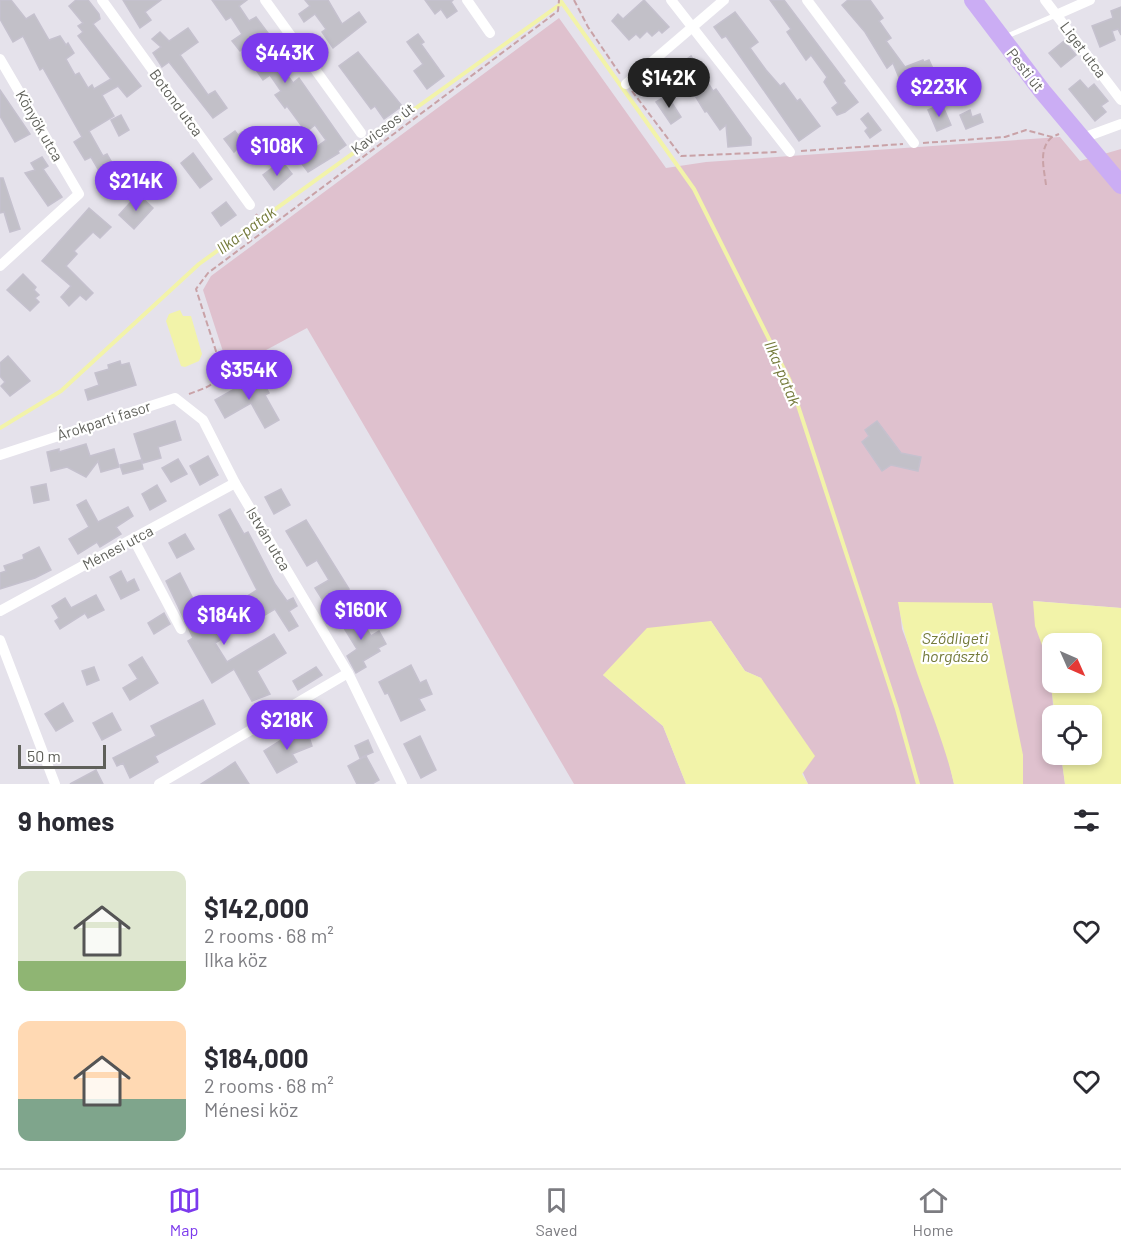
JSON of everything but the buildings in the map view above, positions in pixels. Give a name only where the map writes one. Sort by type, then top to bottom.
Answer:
[{"type":"main road","name":"Pesti út","points":[[973,0],[1076,134],[1121,185]]},
{"type":"street","name":"Botond utca","points":[[102,0],[253,210]]},
{"type":"street","points":[[265,0],[361,133]]},
{"type":"street","points":[[467,0],[490,33]]},
{"type":"street","points":[[671,0],[790,152]]},
{"type":"street","points":[[626,84],[724,0]]},
{"type":"street","points":[[807,0],[914,143]]},
{"type":"street","name":"Liget utca","points":[[1045,0],[1121,100]]},
{"type":"street","points":[[1056,15],[1090,0]]},
{"type":"street","name":"Könyök utca","points":[[0,59],[79,194],[0,266]]},
{"type":"street","points":[[1076,134],[1121,124]]},
{"type":"street","name":"István utca","points":[[175,399],[203,420],[235,483],[348,673],[402,784]]},
{"type":"street","name":"Árokparti fasor","points":[[0,455],[175,399]]},
{"type":"street","name":"Ménesi utca","points":[[0,611],[235,483]]},
{"type":"street","points":[[134,540],[181,629]]},
{"type":"street","points":[[0,640],[55,784]]},
{"type":"street","points":[[159,784],[348,673]]},
{"type":"lane","points":[[1001,39],[1056,15]]},
{"type":"path","name":"Kavicsos út","points":[[175,399],[208,387],[223,373],[196,289],[208,273],[558,10],[560,0]]},
{"type":"path","points":[[681,156],[790,152],[1005,137],[1026,130],[1052,137],[1076,134]]},
{"type":"path","points":[[1046,185],[1042,153],[1045,143],[1052,137]]},
{"type":"path","points":[[253,210],[266,228]]},
{"type":"shaded area","points":[[559,18],[666,168],[706,162],[1060,137],[1080,161],[1121,149],[1121,608],[1034,601],[1042,642],[1042,693],[1052,693],[1053,705],[1042,705],[1042,765],[1062,765],[1065,784],[1023,784],[1023,755],[899,602],[902,629],[945,744],[954,784],[808,784],[761,678],[745,671],[711,621],[603,675],[663,726],[686,784],[574,784],[307,328],[229,370],[203,290],[211,276]]},
{"type":"water","points":[[180,310],[183,316],[191,316],[202,354],[199,361],[185,367],[181,366],[166,321],[169,314]]},
{"type":"water","points":[[1033,601],[1121,608],[1121,784],[1065,784],[1062,765],[1102,765],[1102,705],[1054,705],[1052,693],[1102,693],[1102,633],[1042,633],[1042,645],[1035,626]]},
{"type":"water","name":"Sződligeti horgásztó","points":[[898,602],[992,603],[1023,755],[1023,784],[954,784],[941,738],[916,671]]},
{"type":"water","points":[[711,621],[745,671],[761,678],[815,756],[802,774],[808,784],[686,784],[663,726],[603,675],[647,628]]},
{"type":"waterway","name":"Ilka-patak","points":[[560,0],[694,189],[790,381],[897,709],[918,784]]},
{"type":"waterway","name":"Ilka-patak","points":[[0,428],[61,391],[199,264],[562,3]]}]
